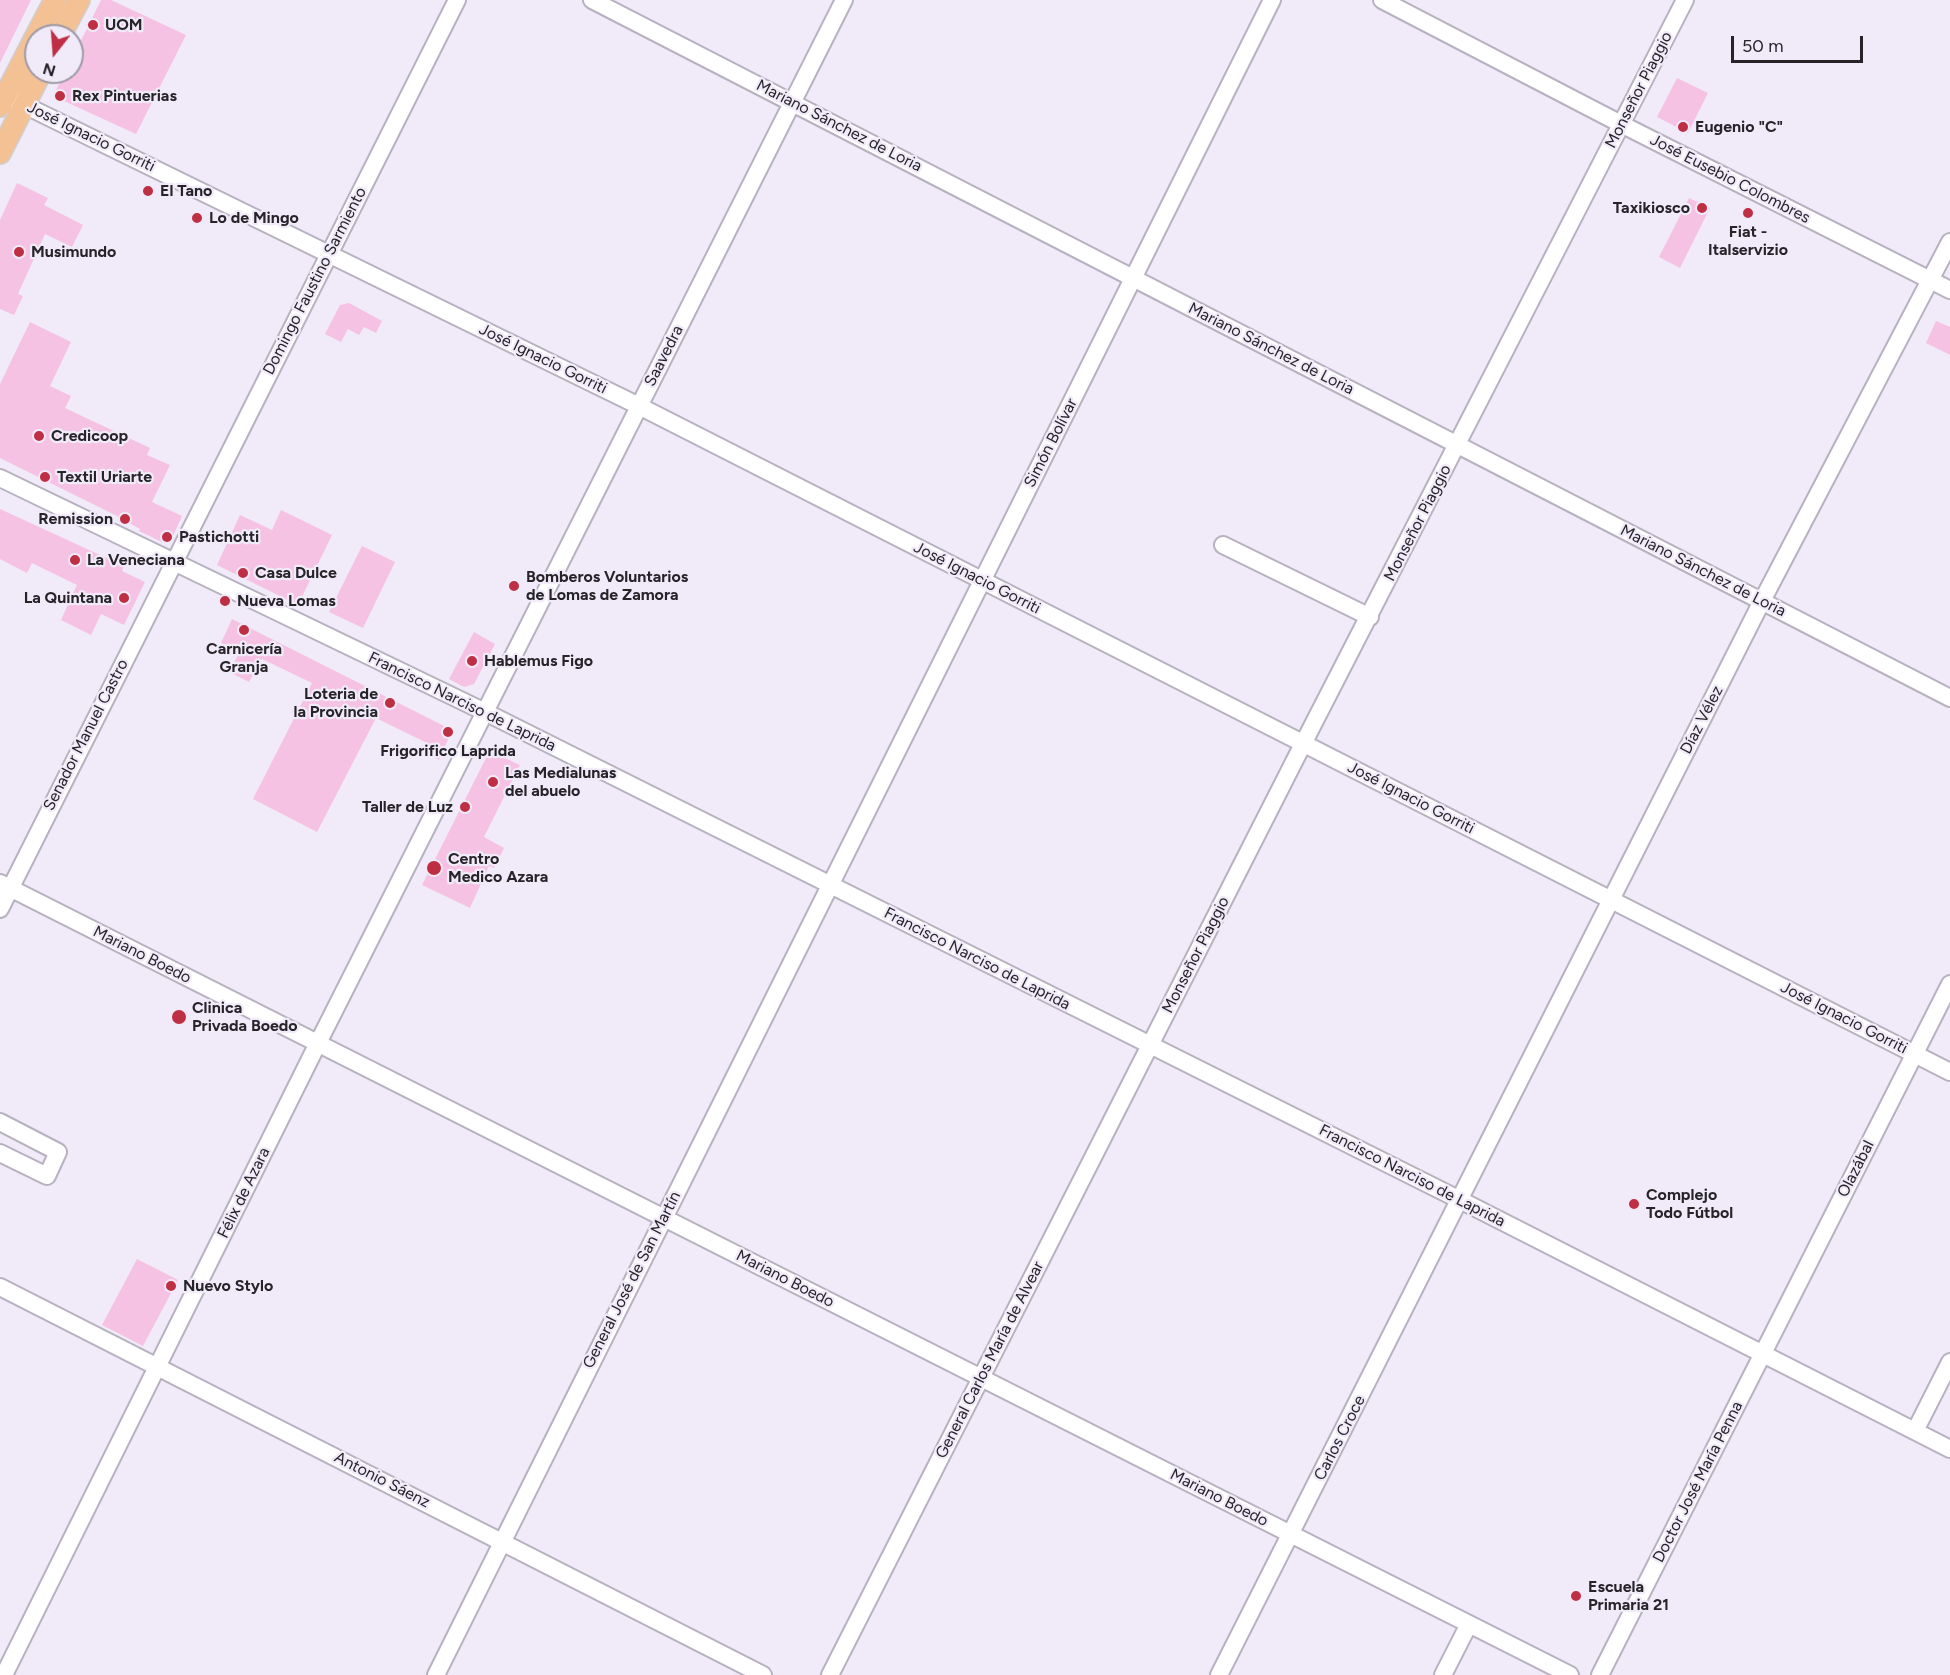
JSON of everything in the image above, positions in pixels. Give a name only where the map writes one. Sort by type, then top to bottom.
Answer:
[{"type":"main road","points":[[42,24],[55,0]]},
{"type":"main road","points":[[66,24],[79,0]]},
{"type":"main road","points":[[0,153],[7,100],[24,62]]},
{"type":"main road","points":[[7,100],[26,84]]},
{"type":"street","name":"Domingo Faustino Sarmiento","points":[[173,561],[457,0]]},
{"type":"street","name":"Mariano Sánchez de Loria","points":[[592,0],[1950,698]]},
{"type":"street","name":"Saavedra","points":[[484,712],[844,0]]},
{"type":"street","name":"Simón Bolívar","points":[[829,885],[1272,0]]},
{"type":"street","name":"José Eusebio Colombres","points":[[1382,0],[1950,290]]},
{"type":"street","name":"Monseñor Piaggio","points":[[1150,1046],[1685,0]]},
{"type":"street","name":"José Ignacio Gorriti","points":[[7,100],[639,406],[1950,1072]]},
{"type":"street","name":"Díaz Vélez","points":[[1460,1200],[1762,601],[1950,242]]},
{"type":"street","name":"Francisco Narciso de Laprida","points":[[0,478],[484,712],[1460,1200],[1950,1449]]},
{"type":"street","points":[[1222,545],[1370,617]]},
{"type":"street","name":"Senador Manuel Castro","points":[[0,909],[5,885],[173,561]]},
{"type":"street","name":"Félix de Azara","points":[[4,1674],[484,712]]},
{"type":"street","name":"Mariano Boedo","points":[[5,885],[1570,1675]]},
{"type":"street","name":"General José de San Martín","points":[[436,1675],[829,885]]},
{"type":"street","name":"Olazábal","points":[[1763,1353],[1950,984]]},
{"type":"street","name":"General Carlos María de Alvear","points":[[830,1675],[1150,1046]]},
{"type":"street","points":[[0,1122],[58,1152],[47,1176],[0,1153]]},
{"type":"street","name":"Carlos Croce","points":[[1219,1675],[1460,1200]]},
{"type":"street","name":"Antonio Sáenz","points":[[0,1287],[763,1675]]},
{"type":"street","name":"Doctor José María Penna","points":[[1600,1675],[1763,1353]]},
{"type":"street","points":[[1915,1431],[1950,1362]]},
{"type":"street","points":[[1443,1675],[1469,1624]]},
{"type":"building","points":[[0,0],[31,0],[0,63]]},
{"type":"building","points":[[101,0],[111,0],[186,35],[136,134],[53,96],[59,84],[84,84],[84,35]]},
{"type":"building","points":[[1677,78],[1708,93],[1688,133],[1657,117]]},
{"type":"building","points":[[17,183],[48,198],[44,205],[83,225],[72,247],[45,234],[18,294],[23,296],[14,315],[0,309],[0,220]]},
{"type":"building","points":[[1689,198],[1710,208],[1680,268],[1659,257]]},
{"type":"building","points":[[349,303],[382,321],[376,333],[364,327],[359,335],[348,329],[341,342],[325,334],[340,305]]},
{"type":"building","points":[[1936,321],[1950,327],[1950,355],[1926,343]]},
{"type":"building","points":[[30,322],[71,342],[50,386],[71,396],[65,408],[150,448],[147,455],[170,465],[152,502],[182,516],[173,536],[162,542],[139,531],[140,529],[117,516],[0,458],[0,384]]},
{"type":"building","points":[[0,509],[124,566],[122,571],[145,582],[124,625],[101,614],[91,635],[61,620],[77,585],[32,563],[27,573],[0,559]]},
{"type":"building","points":[[281,510],[332,535],[298,605],[217,565],[240,515],[272,530]]},
{"type":"building","points":[[362,546],[395,562],[363,628],[329,612]]},
{"type":"building","points":[[232,619],[450,729],[450,735],[439,760],[422,752],[427,743],[376,718],[317,832],[253,799],[312,683],[262,659],[249,682],[229,672],[240,651],[221,643]]},
{"type":"building","name":"Hablemus Figo","points":[[474,632],[495,644],[474,684],[464,687],[449,679]]},
{"type":"building","points":[[496,754],[520,765],[484,837],[504,848],[494,868],[489,866],[470,908],[422,885],[487,756]]},
{"type":"building","points":[[137,1259],[178,1280],[143,1346],[102,1325]]},
{"type":"place","name":"UOM","points":[[93,25]]},
{"type":"place","name":"Rex Pintuerias","points":[[60,96]]},
{"type":"place","name":"Eugenio \"C\"","points":[[1683,127]]},
{"type":"place","name":"El Tano","points":[[148,191]]},
{"type":"place","name":"Taxikiosco","points":[[1702,208]]},
{"type":"place","name":"Fiat - Italservizio","points":[[1748,213]]},
{"type":"place","name":"Lo de Mingo","points":[[197,218]]},
{"type":"place","name":"Musimundo","points":[[19,252]]},
{"type":"place","name":"Credicoop","points":[[39,436]]},
{"type":"place","name":"Textil Uriarte","points":[[45,477]]},
{"type":"place","name":"Remission","points":[[125,519]]},
{"type":"place","name":"Pastichotti","points":[[167,537]]},
{"type":"place","name":"La Veneciana","points":[[75,560]]},
{"type":"place","name":"Casa Dulce","points":[[243,573]]},
{"type":"place","name":"Bomberos Voluntarios de Lomas de Zamora","points":[[514,586]]},
{"type":"place","name":"La Quintana","points":[[124,598]]},
{"type":"place","name":"Nueva Lomas","points":[[225,601]]},
{"type":"place","name":"Carnicería Granja","points":[[244,630]]},
{"type":"place","name":"Hablemus Figo","points":[[472,661]]},
{"type":"place","name":"Loteria de la Provincia","points":[[390,703]]},
{"type":"place","name":"Frigorifico Laprida","points":[[448,732]]},
{"type":"place","name":"Las Medialunas del abuelo","points":[[493,782]]},
{"type":"place","name":"Taller de Luz","points":[[465,807]]},
{"type":"place","name":"Centro Medico Azara","points":[[434,868]]},
{"type":"place","name":"Clinica Privada Boedo","points":[[179,1017]]},
{"type":"place","name":"Complejo Todo Fútbol","points":[[1634,1204]]},
{"type":"place","name":"Nuevo Stylo","points":[[171,1286]]},
{"type":"place","name":"Escuela Primaria 21","points":[[1576,1596]]}]
